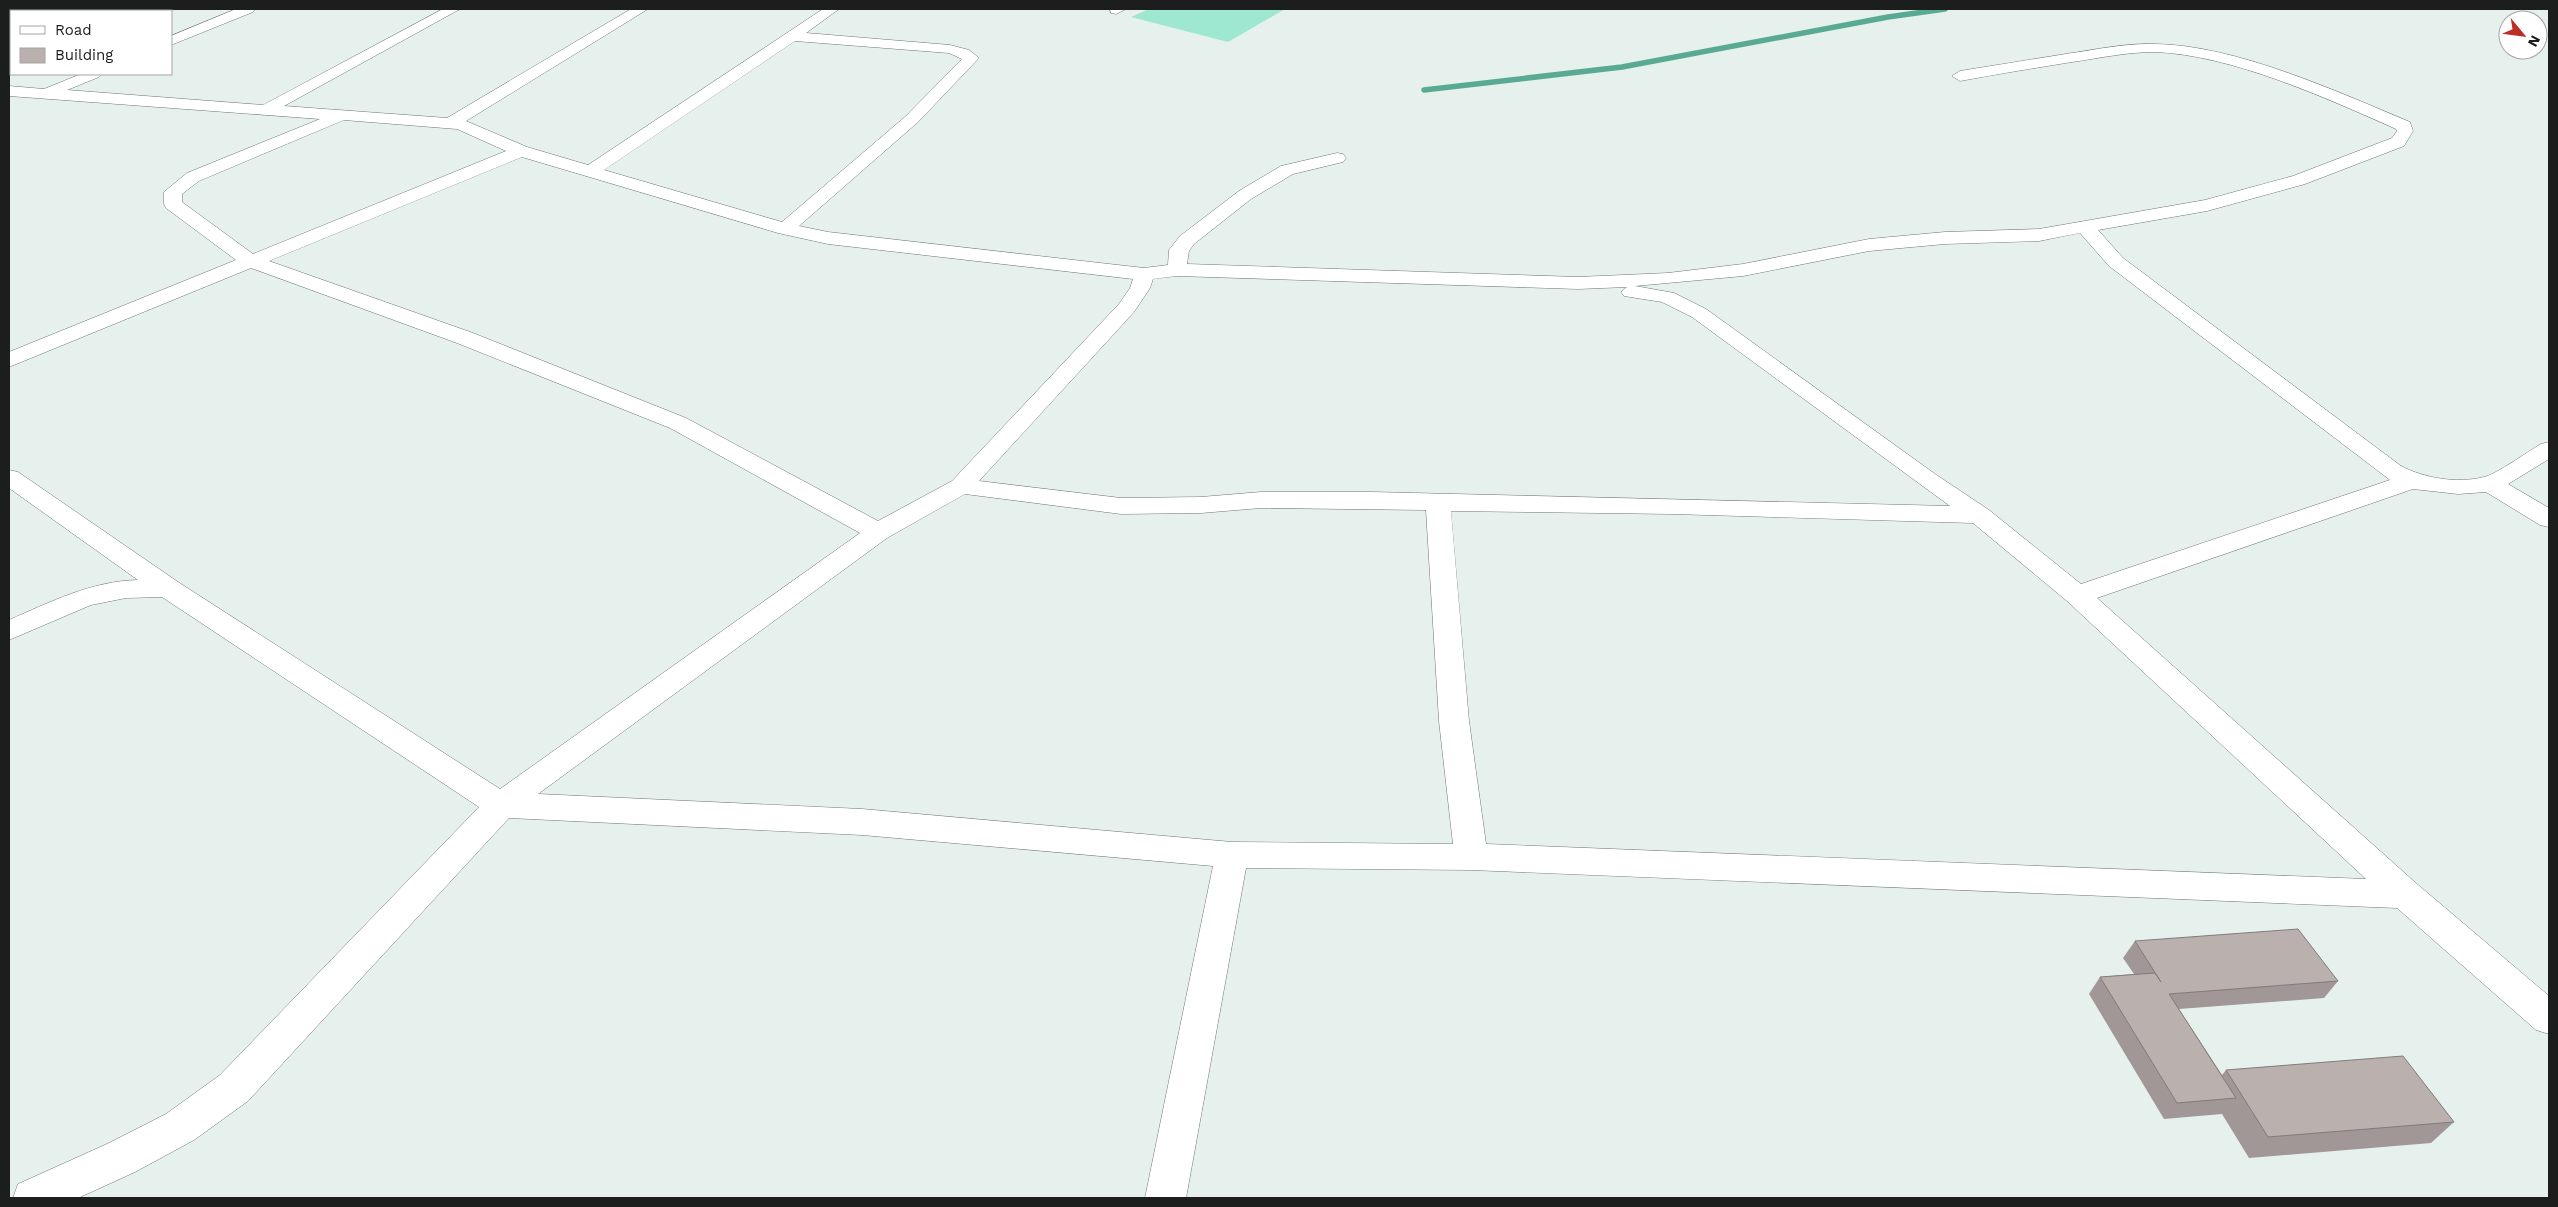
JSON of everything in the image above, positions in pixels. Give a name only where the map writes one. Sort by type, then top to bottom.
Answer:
[{"type":"street","points":[[172,41],[248,9]]},
{"type":"street","points":[[265,110],[453,9]]},
{"type":"street","points":[[450,123],[641,9]]},
{"type":"street","points":[[591,171],[832,9]]},
{"type":"street","points":[[786,229],[912,119],[971,58],[964,53],[950,50],[791,36]]},
{"type":"street","points":[[9,91],[460,124],[521,151],[786,229],[828,238],[1144,274],[1177,270],[1578,284],[1668,279],[1743,270],[1869,245],[1945,238],[2039,235],[2207,205],[2300,180],[2398,142],[2405,132],[2404,126],[2330,94],[2239,63],[2190,51],[2155,48],[2125,49],[1960,76]]},
{"type":"street","points":[[46,94],[92,75]]},
{"type":"street","points":[[342,116],[192,177],[173,192],[173,204],[250,262],[465,338],[678,422],[878,532]]},
{"type":"street","points":[[9,360],[521,151]]},
{"type":"street","points":[[1177,270],[1179,250],[1187,240],[1245,195],[1287,170],[1337,158]]},
{"type":"street","points":[[2085,227],[2116,262],[2272,378],[2392,471],[2411,481],[2458,486],[2491,484],[2549,449]]},
{"type":"street","points":[[2039,235],[2116,262]]},
{"type":"street","points":[[34,1198],[121,1158],[180,1127],[234,1088],[501,805],[878,532],[961,486],[1127,308],[1140,288],[1144,274]]},
{"type":"street","points":[[1578,284],[1667,298],[1699,313],[1926,478],[1980,514],[2077,594],[2405,894],[2549,1018]]},
{"type":"street","points":[[9,477],[168,588],[501,805],[862,822],[1232,855],[1471,857],[2405,894]]},
{"type":"street","points":[[1887,512],[1926,478]]},
{"type":"street","points":[[2077,594],[2411,481]]},
{"type":"street","points":[[2491,484],[2549,519]]},
{"type":"street","points":[[961,486],[1121,506],[1201,505],[1261,500],[1372,500],[1980,514]]},
{"type":"street","points":[[1438,503],[1454,721],[1471,857]]},
{"type":"street","points":[[9,631],[84,598],[126,589],[168,588]]},
{"type":"street","points":[[1165,1198],[1232,855]]},
{"type":"green space","points":[[1149,9],[1285,9],[1228,42],[1131,17]]},
{"type":"building","points":[[2298,929],[2338,981],[2169,994],[2236,1098],[2177,1103],[2100,977],[2155,973],[2161,982],[2135,941]]},
{"type":"building","points":[[2403,1056],[2454,1122],[2268,1137],[2226,1070]]},
{"type":"waterway","points":[[1424,90],[1622,67],[1888,17],[1945,9]]}]
